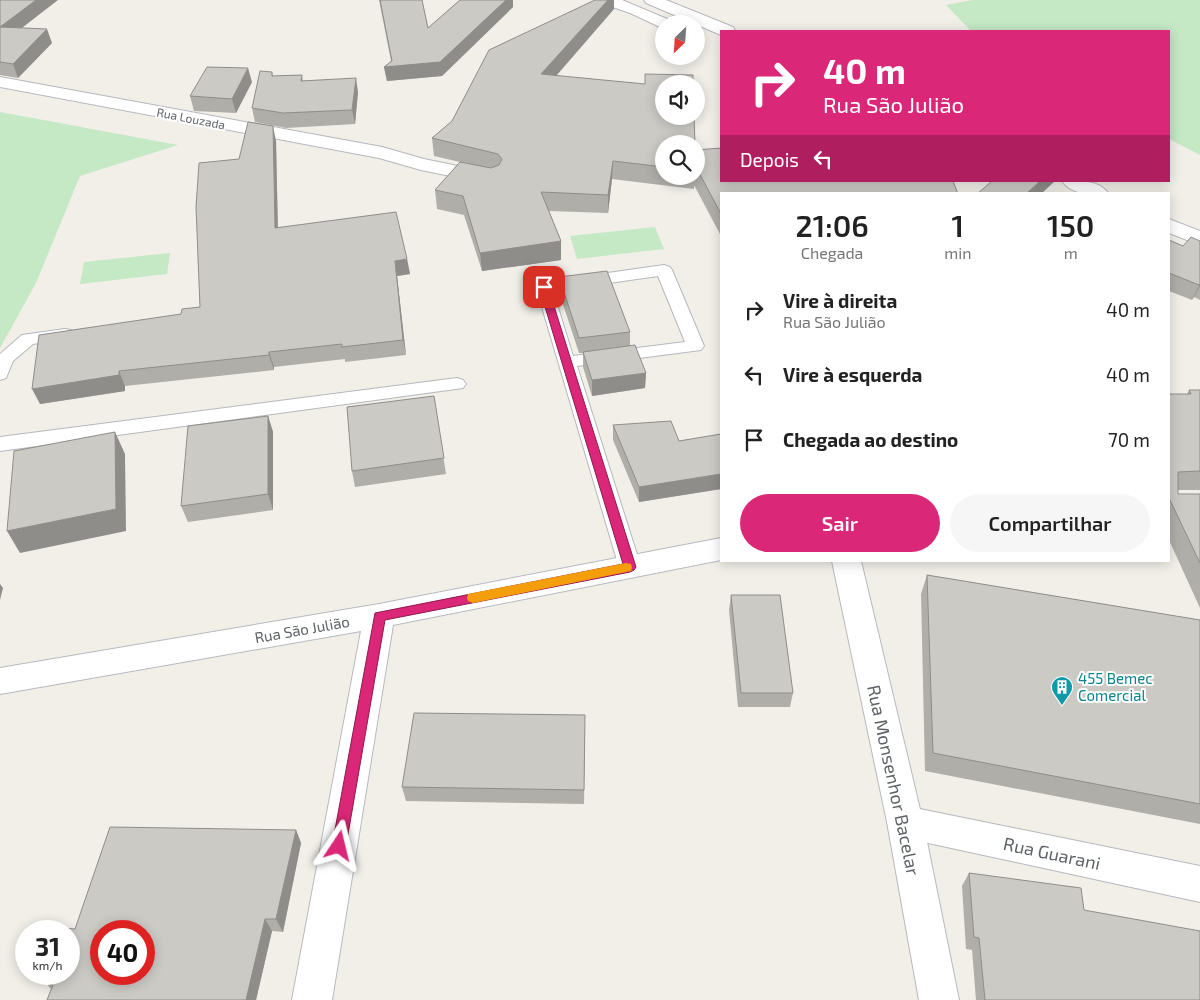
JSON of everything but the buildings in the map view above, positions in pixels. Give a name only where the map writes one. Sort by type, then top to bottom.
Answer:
[{"type":"street","points":[[607,0],[655,19]]},
{"type":"street","points":[[652,0],[726,30]]},
{"type":"street","name":"Rua Louzada","points":[[0,82],[382,153],[421,164],[492,178]]},
{"type":"street","points":[[1074,182],[1095,192]]},
{"type":"street","points":[[1170,225],[1200,239]]},
{"type":"street","name":"Rua São Julião","points":[[0,681],[379,616],[720,549]]},
{"type":"street","name":"Rua Monsenhor Bacelar","points":[[846,562],[905,822],[939,1000]]},
{"type":"street","points":[[312,1000],[379,616]]},
{"type":"street","name":"Rua Guarani","points":[[905,822],[1200,884]]},
{"type":"lane","points":[[567,362],[695,346],[664,270],[544,287],[567,362],[630,567]]},
{"type":"lane","points":[[0,374],[5,359],[28,339],[78,332]]},
{"type":"lane","points":[[0,444],[456,384]]},
{"type":"green space","points":[[973,0],[1200,0],[1200,155],[1170,140],[1170,30],[970,30],[946,5]]},
{"type":"green space","points":[[0,112],[178,145],[80,176],[36,283],[0,348]]},
{"type":"green space","points":[[655,227],[664,249],[577,259],[570,236]]},
{"type":"green space","points":[[170,253],[167,274],[80,284],[84,262]]},
{"type":"slow traffic","points":[[473,598],[626,568]]},
{"type":"place","name":"455 Bemec Comercial","points":[[1062,706]]},
{"type":"route","points":[[339,846],[379,616],[630,567],[544,287]]}]
